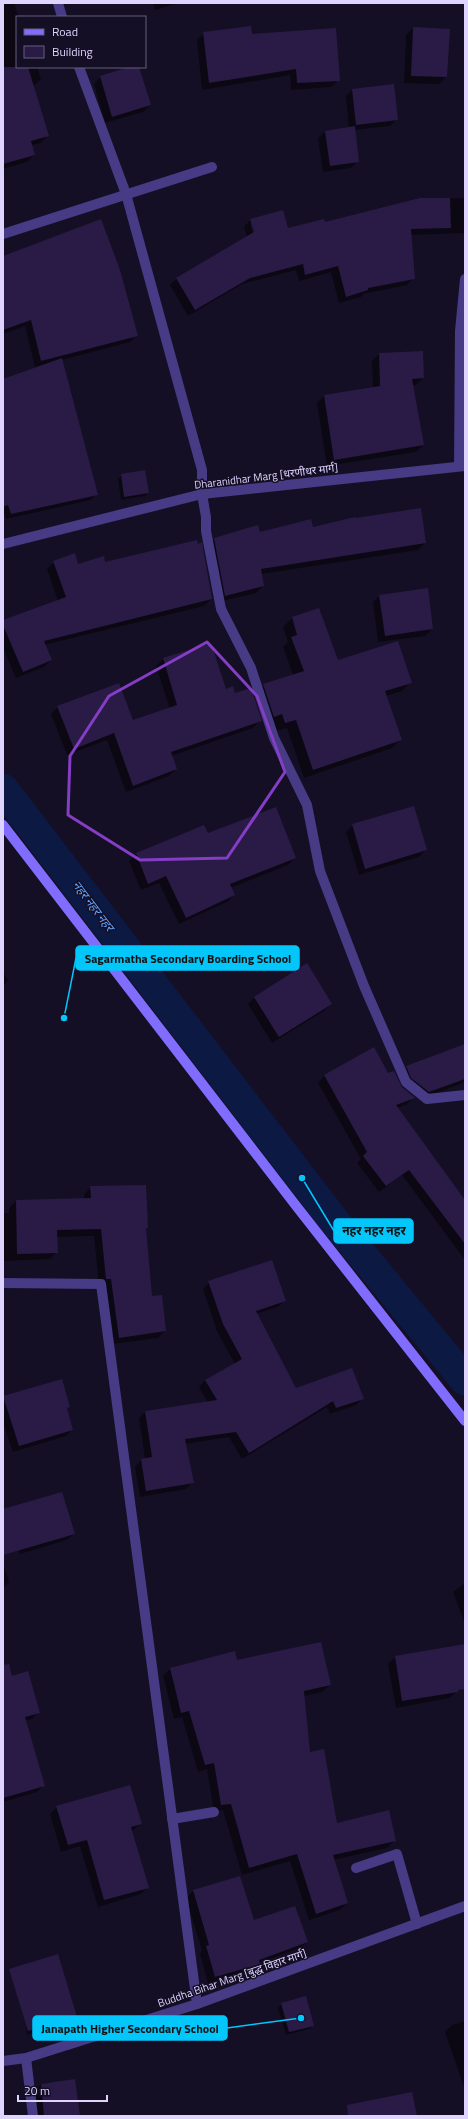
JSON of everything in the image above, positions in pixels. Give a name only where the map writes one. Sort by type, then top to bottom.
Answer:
[{"type":"street","points":[[58,3],[62,16]]},
{"type":"street","points":[[79,68],[126,194],[202,470],[202,494],[206,517],[206,531],[221,610],[251,668],[274,738],[308,805],[320,871],[367,993],[406,1082],[427,1098],[465,1094]]},
{"type":"street","points":[[3,234],[212,167]]},
{"type":"street","points":[[462,466],[460,331],[465,279]]},
{"type":"street","name":"Dharanidhar Marg [धरणीधर मार्ग]","points":[[3,544],[202,494],[462,466]]},
{"type":"street","points":[[3,825],[292,1201],[465,1421]]},
{"type":"street","points":[[3,1284],[101,1284],[196,2004]]},
{"type":"street","points":[[172,1819],[214,1812]]},
{"type":"street","points":[[356,1868],[397,1854],[417,1924]]},
{"type":"street","name":"Buddha Bihar Marg [बुद्ध विहार मार्ग]","points":[[3,2061],[26,2058],[196,2004],[465,1906]]},
{"type":"street","points":[[26,2058],[33,2116]]},
{"type":"highlighted area","points":[[207,642],[257,696],[285,772],[227,858],[140,860],[68,815],[70,756],[109,696]]},
{"type":"building","points":[[251,26],[252,34],[336,28],[340,81],[297,83],[296,69],[209,83],[203,32]]},
{"type":"building","points":[[413,27],[450,29],[447,77],[411,76]]},
{"type":"building","points":[[3,67],[28,68],[49,136],[31,141],[35,155],[3,164]]},
{"type":"building","points":[[126,68],[139,68],[151,105],[112,117],[100,76]]},
{"type":"building","points":[[394,84],[398,120],[356,125],[352,89]]},
{"type":"building","points":[[355,126],[359,162],[330,166],[325,131]]},
{"type":"building","points":[[420,198],[450,198],[451,228],[411,229],[415,279],[368,288],[368,290],[346,297],[338,266],[305,275],[303,264],[250,278],[195,310],[176,278],[254,232],[250,219],[283,210],[288,228],[324,219],[325,222]]},
{"type":"building","points":[[101,219],[120,270],[138,336],[41,361],[31,320],[3,330],[3,256]]},
{"type":"building","points":[[423,351],[424,378],[412,379],[424,445],[334,460],[324,395],[380,386],[379,353]]},
{"type":"building","points":[[62,358],[98,495],[11,514],[8,505],[3,507],[3,379]]},
{"type":"building","points":[[145,470],[149,493],[124,497],[121,474]]},
{"type":"building","points":[[421,508],[426,543],[261,569],[264,586],[225,596],[214,538],[258,525],[260,532],[311,519],[313,527],[355,517]]},
{"type":"building","points":[[197,540],[198,544],[202,542],[212,599],[44,641],[52,660],[23,672],[3,625],[3,620],[66,597],[53,561],[75,553],[78,564],[104,556],[105,562]]},
{"type":"building","points":[[428,588],[433,629],[385,636],[379,595]]},
{"type":"building","points":[[319,608],[338,660],[398,641],[412,683],[385,691],[402,740],[313,770],[296,720],[285,723],[282,714],[274,717],[263,684],[304,671],[291,637],[297,635],[292,617]]},
{"type":"building","points":[[211,643],[226,689],[233,686],[235,693],[251,688],[262,721],[171,752],[177,769],[133,786],[114,733],[74,749],[57,706],[119,683],[133,720],[177,705],[163,658]]},
{"type":"building","points":[[414,806],[427,850],[365,869],[352,824]]},
{"type":"building","points":[[276,807],[296,858],[230,884],[235,895],[186,918],[166,876],[148,884],[136,853],[204,825],[208,833]]},
{"type":"building","points":[[307,963],[332,1004],[279,1037],[254,997]]},
{"type":"building","points":[[465,1044],[465,1079],[429,1092],[411,1078],[406,1066]]},
{"type":"building","points":[[374,1047],[388,1073],[394,1071],[402,1087],[415,1098],[396,1105],[465,1200],[465,1244],[409,1170],[386,1186],[363,1156],[367,1152],[324,1075]]},
{"type":"building","points":[[146,1185],[148,1228],[146,1228],[152,1296],[162,1295],[166,1331],[119,1338],[111,1279],[106,1279],[101,1229],[57,1230],[58,1253],[17,1254],[16,1200],[91,1198],[90,1186]]},
{"type":"building","points":[[272,1260],[286,1301],[256,1311],[296,1388],[352,1368],[364,1399],[336,1408],[333,1401],[249,1453],[236,1432],[185,1439],[194,1483],[146,1491],[141,1459],[152,1457],[145,1411],[217,1400],[205,1380],[242,1359],[223,1324],[208,1281]]},
{"type":"building","points":[[62,1379],[70,1407],[67,1408],[73,1430],[19,1446],[3,1396]]},
{"type":"building","points":[[62,1492],[75,1534],[3,1555],[3,1509]]},
{"type":"building","points":[[321,1642],[331,1685],[304,1691],[310,1752],[324,1749],[337,1823],[389,1810],[396,1841],[333,1855],[348,1903],[316,1914],[297,1854],[249,1868],[231,1804],[221,1805],[214,1763],[205,1765],[189,1711],[181,1713],[170,1668],[235,1651],[237,1660]]},
{"type":"building","points":[[465,1644],[465,1689],[458,1690],[458,1692],[402,1701],[395,1656]]},
{"type":"building","points":[[9,1664],[12,1676],[28,1671],[40,1713],[25,1717],[45,1786],[3,1798],[3,1665]]},
{"type":"building","points":[[130,1785],[142,1824],[131,1827],[149,1888],[104,1900],[87,1840],[68,1845],[56,1806]]},
{"type":"building","points":[[240,1876],[254,1920],[295,1906],[308,1942],[259,1960],[260,1964],[215,1977],[206,1946],[209,1945],[193,1890]]},
{"type":"building","points":[[58,1954],[77,2017],[28,2031],[9,1969]]},
{"type":"building","points":[[306,1996],[314,2026],[289,2032],[281,2003]]},
{"type":"building","points":[[75,2079],[80,2116],[44,2116],[41,2084]]},
{"type":"building","points":[[412,2092],[417,2116],[348,2116],[347,2105]]},
{"type":"waterway","name":"नहर नहर नहर","points":[[3,789],[335,1222],[465,1380]]},
{"type":"place","name":"Sagarmatha Secondary Boarding School","points":[[64,1018]]},
{"type":"place","name":"नहर नहर नहर","points":[[302,1178]]},
{"type":"place","name":"Janapath Higher Secondary School","points":[[301,2018]]}]
